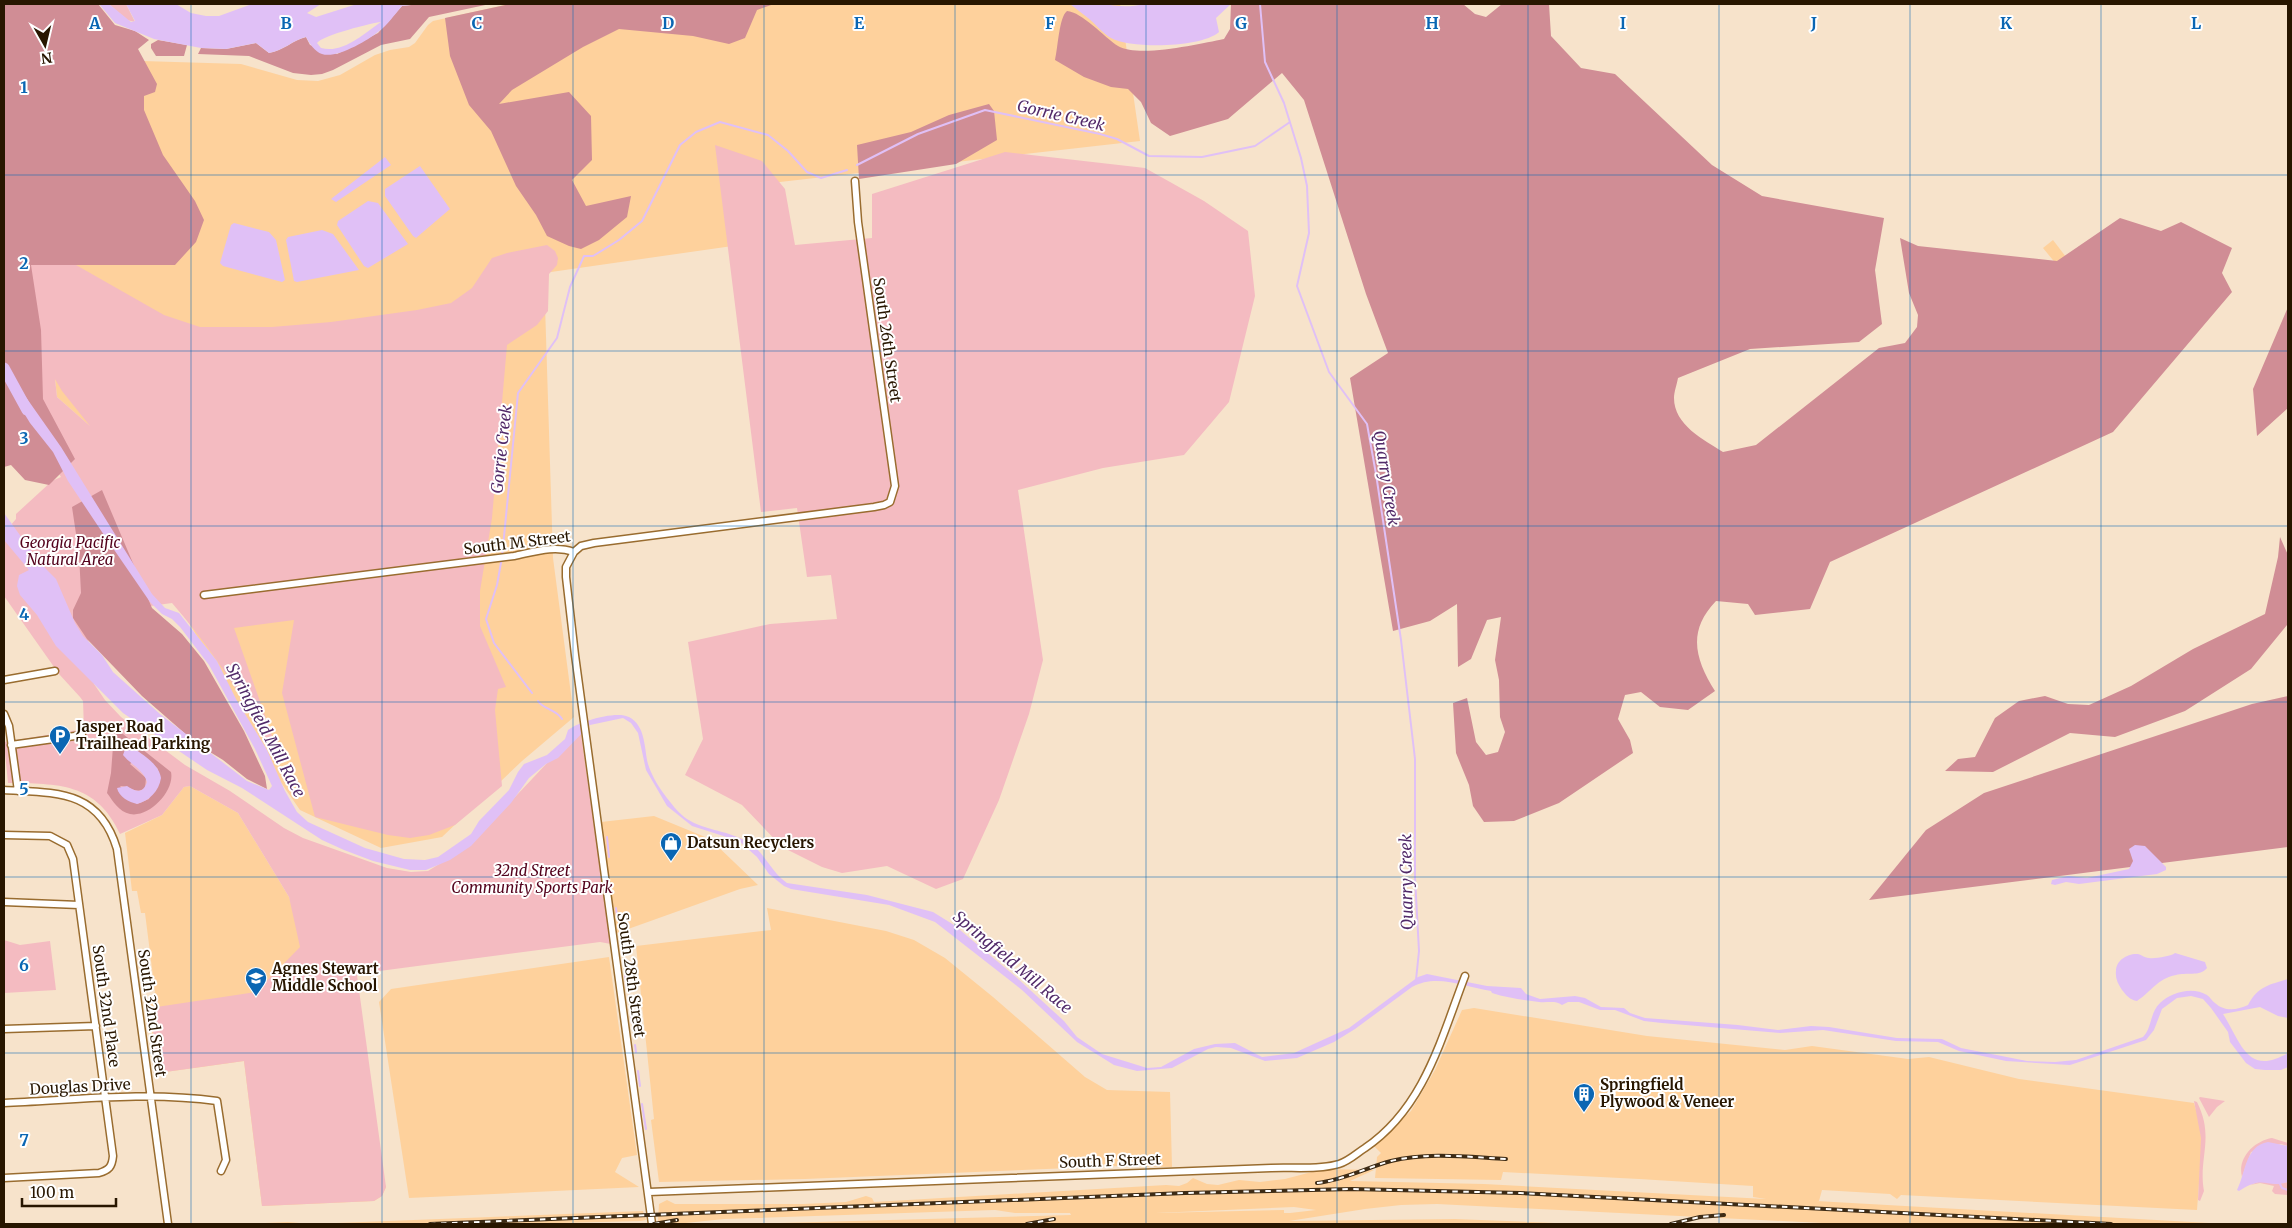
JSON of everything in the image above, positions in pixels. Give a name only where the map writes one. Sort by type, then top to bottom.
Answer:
[{"type":"street","name":"South 26th Street","points":[[855,181],[858,222],[895,486],[890,502]]},
{"type":"street","name":"South M Street","points":[[204,596],[508,557],[551,548],[564,548],[574,552],[581,546],[594,542],[874,507],[890,502]]},
{"type":"street","name":"South 28th Street","points":[[574,552],[566,567],[566,577],[586,739],[652,1224]]},
{"type":"street","points":[[4,680],[55,672]]},
{"type":"street","points":[[4,714],[8,726],[18,791],[4,790]]},
{"type":"street","points":[[11,745],[82,735]]},
{"type":"street","name":"South 32nd Street","points":[[18,791],[65,794],[84,802],[96,811],[114,836],[168,1224]]},
{"type":"street","name":"South 32nd Place","points":[[4,836],[50,836],[67,846],[73,859],[113,1156],[113,1164],[109,1170],[99,1173],[4,1178]]},
{"type":"street","points":[[4,902],[79,905]]},
{"type":"street","name":"South F Street","points":[[649,1192],[1340,1164],[1373,1143],[1390,1127],[1418,1091],[1430,1072],[1465,976]]},
{"type":"street","points":[[4,1029],[96,1026]]},
{"type":"street","name":"Douglas Drive","points":[[4,1103],[151,1096],[192,1097],[217,1101],[226,1160],[221,1171]]},
{"type":"shaded area","points":[[1094,3],[1128,6],[1144,4],[1231,4],[1216,18],[1219,32],[1210,37],[1182,44],[1149,45],[1121,42],[1111,38],[1070,4]]},
{"type":"shaded area","points":[[4,4],[98,4],[115,25],[135,31],[149,40],[138,49],[157,84],[155,92],[144,96],[144,110],[163,155],[195,201],[204,220],[196,242],[175,265],[31,265],[41,330],[43,399],[75,459],[49,485],[25,480],[11,465],[4,467]]},
{"type":"shaded area","points":[[99,4],[109,4],[131,22],[135,21],[126,4],[176,4],[191,13],[219,16],[252,4],[321,4],[307,13],[316,17],[357,4],[420,4],[402,6],[385,26],[373,36],[343,52],[328,55],[317,51],[306,37],[269,53],[256,43],[226,49],[201,48],[154,39],[115,23]],"holes":[[[381,22],[345,46],[329,49],[321,48],[317,43],[328,36]]]},
{"type":"shaded area","points":[[420,4],[490,4],[429,17],[410,39],[381,45],[322,74],[293,73],[249,56],[198,54],[201,48],[226,49],[256,43],[269,53],[306,37],[310,45],[337,54],[378,33],[402,6]]},
{"type":"shaded area","points":[[509,4],[1120,4],[1140,141],[771,183],[781,239],[544,273],[553,558],[574,717],[522,761],[442,837],[381,848],[300,810],[282,784],[177,602],[104,488],[86,470],[93,462],[91,427],[57,397],[49,324],[142,61],[241,64],[297,80],[318,81],[340,75],[375,55],[409,47],[415,43],[433,21]]},
{"type":"shaded area","points":[[510,4],[774,4],[757,10],[745,38],[729,44],[693,36],[619,29],[583,47],[512,90],[499,104],[569,92],[591,116],[592,160],[572,180],[586,206],[631,196],[627,217],[599,240],[581,249],[547,236],[536,215],[516,186],[491,131],[469,105],[450,56],[445,18]]},
{"type":"shaded area","points":[[1231,4],[1463,4],[1475,14],[1486,17],[1502,4],[1549,4],[1551,36],[1581,68],[1615,74],[1712,165],[1762,196],[1884,218],[1875,270],[1882,324],[1859,342],[1750,349],[1678,378],[1674,398],[1675,408],[1679,416],[1691,431],[1723,452],[1756,445],[1879,348],[1905,343],[1917,327],[1918,315],[1909,293],[1900,238],[1918,246],[2057,261],[2120,218],[2161,231],[2181,222],[2232,248],[2222,273],[2232,292],[2113,432],[1830,562],[1810,609],[1755,615],[1748,604],[1716,601],[1701,623],[1697,645],[1703,668],[1715,691],[1688,710],[1660,707],[1641,692],[1625,695],[1618,719],[1630,740],[1633,753],[1559,803],[1514,821],[1484,822],[1473,806],[1469,785],[1456,753],[1453,703],[1467,698],[1476,742],[1486,755],[1498,752],[1505,732],[1500,717],[1499,680],[1495,660],[1501,617],[1487,620],[1471,659],[1458,667],[1457,604],[1430,621],[1393,631],[1350,378],[1388,353],[1366,294],[1304,100],[1282,73],[1228,119],[1170,136],[1151,123],[1141,102],[1128,89],[1111,87],[1084,77],[1055,60],[1060,26],[1067,11],[1073,12],[1086,20],[1118,46],[1140,51],[1185,47],[1224,39],[1230,29]]},
{"type":"shaded area","points":[[158,40],[187,45],[184,56],[156,56],[151,48],[151,44]]},
{"type":"shaded area","points":[[989,104],[994,111],[997,140],[956,164],[859,179],[857,145],[911,132],[949,115]]},
{"type":"shaded area","points":[[385,157],[391,165],[336,202],[331,199]]},
{"type":"shaded area","points":[[420,166],[450,209],[416,238],[385,196],[385,189]]},
{"type":"shaded area","points":[[368,201],[378,203],[408,244],[368,268],[364,266],[337,225],[338,221]]},
{"type":"shaded area","points":[[234,223],[269,232],[276,240],[285,280],[282,282],[223,266],[220,263],[231,225]]},
{"type":"shaded area","points":[[322,230],[333,234],[359,270],[294,281],[286,240],[288,237]]},
{"type":"shaded area","points":[[2053,240],[2066,257],[2057,265],[2043,248]]},
{"type":"shaded area","points":[[2288,307],[2288,408],[2257,436],[2253,389]]},
{"type":"shaded area","points":[[23,393],[61,447],[152,594],[165,608],[179,613],[217,661],[236,699],[267,750],[285,791],[297,812],[308,822],[365,848],[404,859],[425,860],[438,857],[471,834],[479,821],[509,790],[524,764],[547,755],[565,739],[568,730],[597,718],[623,715],[635,721],[639,726],[648,764],[653,776],[669,801],[687,819],[702,826],[743,839],[751,844],[787,883],[867,895],[933,912],[954,925],[1016,977],[1064,1021],[1077,1037],[1102,1054],[1147,1068],[1161,1067],[1194,1049],[1215,1044],[1235,1043],[1262,1057],[1294,1053],[1349,1028],[1418,977],[1427,974],[1487,986],[1521,988],[1526,994],[1540,999],[1575,996],[1585,998],[1601,1007],[1624,1008],[1630,1013],[1645,1018],[1778,1030],[1811,1026],[1829,1027],[1897,1038],[1942,1039],[1961,1048],[2027,1061],[2055,1062],[2076,1060],[2143,1037],[2160,1003],[2176,993],[2201,992],[2223,1008],[2235,1009],[2248,1005],[2256,994],[2265,987],[2288,979],[2288,1018],[2278,1016],[2260,1007],[2223,1014],[2241,1045],[2254,1059],[2263,1061],[2288,1053],[2288,1067],[2281,1070],[2265,1070],[2255,1069],[2246,1063],[2230,1042],[2228,1032],[2211,1008],[2203,999],[2191,996],[2177,998],[2162,1009],[2154,1030],[2146,1040],[2070,1065],[2006,1061],[1959,1051],[1938,1042],[1896,1041],[1823,1030],[1780,1033],[1644,1021],[1615,1010],[1600,1010],[1579,1002],[1568,1002],[1562,1005],[1554,1002],[1521,1000],[1451,982],[1431,981],[1412,987],[1334,1042],[1297,1058],[1265,1061],[1231,1048],[1216,1047],[1208,1049],[1172,1068],[1137,1071],[1114,1065],[1077,1042],[1022,990],[935,922],[889,905],[791,889],[769,874],[757,857],[739,841],[692,826],[667,806],[646,770],[638,733],[631,723],[623,718],[590,725],[558,758],[546,764],[529,778],[511,803],[471,846],[450,860],[426,870],[410,870],[373,861],[322,840],[242,788],[207,770],[123,713],[56,646],[37,615],[20,595],[17,586],[19,575],[29,570],[4,540],[4,513],[40,563],[56,579],[75,623],[83,636],[102,655],[113,672],[160,714],[247,781],[269,790],[272,786],[255,749],[209,665],[180,627],[172,619],[162,614],[150,602],[106,538],[68,481],[53,452],[30,423],[16,400]]},
{"type":"shaded area","points":[[102,490],[152,608],[182,634],[204,661],[244,731],[265,776],[267,789],[247,779],[223,760],[197,744],[142,696],[87,639],[73,618],[73,610],[81,593],[79,554],[72,507]]},
{"type":"shaded area","points":[[2280,537],[2288,555],[2287,625],[2251,669],[2185,711],[2115,737],[2070,733],[1993,772],[1945,771],[1958,759],[1975,757],[1995,718],[2019,701],[2045,696],[2068,704],[2089,705],[2131,686],[2193,649],[2265,614],[2278,557]]},
{"type":"shaded area","points":[[2288,696],[2288,847],[1869,900],[1926,830],[1984,793],[2252,704]]},
{"type":"shaded area","points":[[118,730],[171,772],[169,787],[165,795],[145,812],[137,814],[126,813],[117,806],[107,793],[111,773],[114,733]],"holes":[[[142,755],[158,769],[149,799],[137,804],[120,786],[139,791],[145,788],[146,778],[130,764]]]},
{"type":"shaded area","points":[[127,744],[143,754],[157,767],[161,778],[153,795],[137,804],[125,799],[117,788],[127,786],[139,791],[143,789],[147,782],[140,771],[123,755]]},
{"type":"shaded area","name":"Agnes Stewart Middle School","points":[[190,786],[238,813],[289,897],[386,1187],[382,1196],[374,1201],[262,1206],[244,1061],[158,1073],[149,1011],[149,998],[155,992],[145,913],[141,913],[137,891],[132,891],[125,833],[162,815],[184,787]]},
{"type":"shaded area","name":"Datsun Recyclers","points":[[654,816],[710,839],[758,885],[740,889],[617,933],[601,822]]},
{"type":"shaded area","points":[[2135,845],[2145,846],[2166,867],[2166,870],[2157,874],[2079,884],[2066,882],[2055,885],[2051,884],[2052,880],[2068,876],[2087,878],[2129,869],[2133,861],[2129,849]]},
{"type":"shaded area","points":[[767,908],[886,931],[914,940],[945,958],[1085,1077],[1107,1090],[1170,1092],[1172,1167],[1118,1166],[805,1179],[659,1182],[651,1120],[654,1119],[636,946],[771,930]]},
{"type":"shaded area","points":[[2175,953],[2205,962],[2207,968],[2201,972],[2180,974],[2164,979],[2137,1001],[2130,998],[2122,990],[2117,981],[2116,974],[2118,964],[2123,958],[2138,954],[2148,958],[2155,958]]},
{"type":"shaded area","points":[[609,957],[637,1155],[622,1158],[615,1172],[639,1187],[409,1198],[379,1002],[391,989]]},
{"type":"shaded area","points":[[1474,1008],[1647,1036],[1785,1050],[1812,1046],[1908,1059],[1929,1057],[2019,1079],[2194,1103],[2200,1124],[2202,1143],[2197,1210],[1901,1195],[1897,1199],[1890,1194],[1822,1190],[1819,1201],[1816,1201],[2227,1224],[1842,1224],[1437,1204],[1365,1209],[1289,1221],[1455,1219],[1579,1224],[739,1224],[1071,1215],[1070,1213],[1015,1213],[995,1210],[724,1219],[676,1224],[660,1224],[658,1221],[659,1204],[667,1200],[675,1204],[803,1204],[846,1202],[866,1196],[872,1198],[874,1202],[1166,1185],[1179,1186],[1193,1178],[1207,1184],[1218,1185],[1239,1180],[1260,1182],[1285,1179],[1323,1169],[1374,1170],[1350,1181],[1484,1184],[1766,1199],[1753,1197],[1753,1186],[1639,1179],[1503,1172],[1501,1180],[1375,1178],[1377,1157],[1381,1153],[1374,1146],[1411,1111],[1435,1070],[1462,1010]],"holes":[[[1294,1207],[1316,1210],[1290,1213],[1284,1213],[1284,1210],[1156,1213]]]},
{"type":"shaded area","points":[[2268,1142],[2288,1146],[2288,1182],[2280,1184],[2254,1183],[2239,1191],[2237,1190],[2250,1154],[2260,1144]]},
{"type":"shaded area","points":[[643,1211],[646,1220],[520,1224],[311,1224]]},
{"type":"shaded area","points":[[288,1222],[311,1224],[245,1224]]},
{"type":"green space","points":[[4,4],[76,265],[164,315],[200,327],[272,327],[331,322],[417,310],[451,303],[472,288],[492,258],[547,245],[555,251],[558,258],[557,265],[549,274],[548,311],[537,325],[507,345],[492,518],[480,591],[480,626],[506,687],[498,689],[495,710],[502,786],[455,825],[429,835],[410,838],[388,835],[315,817],[282,693],[294,620],[234,628],[281,761],[276,763],[255,721],[230,679],[172,603],[85,615],[94,684],[105,700],[121,717],[185,765],[230,791],[284,828],[303,838],[387,868],[411,872],[428,871],[470,845],[580,728],[611,944],[600,942],[372,972],[357,966],[386,1187],[382,1196],[374,1201],[262,1206],[244,1061],[158,1073],[150,1008],[256,992],[300,947],[289,897],[238,813],[190,786],[184,787],[162,815],[120,834],[110,817],[99,804],[87,795],[74,789],[43,784],[8,783],[4,742],[84,729],[83,701],[59,674],[4,596],[4,533],[16,519],[16,514],[52,481],[61,477],[48,457]],"holes":[[[55,379],[62,391],[90,426],[57,397]]]},
{"type":"green space","points":[[109,4],[126,4],[135,22],[127,20]]},
{"type":"green space","points":[[715,145],[762,161],[785,189],[795,245],[872,238],[872,194],[1005,152],[1145,168],[1204,201],[1248,231],[1255,296],[1229,402],[1184,455],[1103,468],[1018,490],[1043,660],[1029,714],[999,800],[963,879],[936,889],[887,866],[842,873],[822,867],[782,847],[742,805],[685,775],[703,739],[688,642],[770,624],[837,619],[831,575],[807,577],[797,508],[761,512]]},
{"type":"green space","points":[[4,940],[20,945],[50,941],[56,990],[4,993]]},
{"type":"green space","points":[[2200,1097],[2225,1101],[2209,1117]]},
{"type":"green space","points":[[2194,1101],[2197,1102],[2202,1115],[2206,1137],[2203,1168],[2204,1191],[2200,1201],[2198,1200],[2201,1138]]},
{"type":"green space","points":[[2272,1138],[2288,1143],[2288,1146],[2281,1144],[2251,1152],[2242,1177],[2242,1163],[2248,1151],[2259,1143]]},
{"type":"green space","points":[[2261,1181],[2277,1184],[2288,1182],[2288,1195],[2275,1194],[2272,1191],[2274,1186],[2260,1183],[2250,1185]]},
{"type":"waterway","name":"Quarry Creek","points":[[1260,4],[1265,62],[1284,103],[1301,158],[1307,186],[1309,233],[1297,286],[1329,372],[1367,424],[1376,474],[1401,640],[1415,759],[1415,878],[1419,951],[1416,980]]},
{"type":"waterway","name":"Gorrie Creek","points":[[857,165],[918,134],[985,110],[1100,134],[1117,139],[1149,156],[1202,157],[1255,146],[1290,122]]},
{"type":"waterway","name":"Gorrie Creek","points":[[532,693],[494,643],[486,619],[497,585],[502,557],[518,393],[557,338],[570,287],[584,256],[593,256],[619,240],[642,221],[680,145],[696,132],[720,122],[768,135],[788,151],[807,172],[821,178],[847,170]]},
{"type":"waterway","name":"Springfield Mill Race","points":[[4,368],[27,410]]},
{"type":"waterway","points":[[538,701],[543,706],[557,713],[562,719]]},
{"type":"waterway","points":[[145,735],[149,730]]},
{"type":"waterway","points":[[135,750],[138,746]]},
{"type":"waterway","points":[[607,837],[609,857]]},
{"type":"waterway","points":[[616,908],[617,916]]},
{"type":"waterway","points":[[625,975],[627,988]]},
{"type":"waterway","points":[[631,1015],[632,1023]]},
{"type":"waterway","points":[[635,1045],[636,1052]]},
{"type":"waterway","points":[[638,1071],[640,1086]]},
{"type":"waterway","points":[[642,1104],[646,1129]]},
{"type":"waterway","points":[[2279,1182],[2282,1188],[2288,1190]]},
{"type":"railway","points":[[1317,1183],[1345,1177],[1381,1164],[1405,1158],[1448,1156],[1506,1159]]},
{"type":"railway","points":[[430,1224],[1185,1193],[1352,1189],[1520,1193],[2111,1224]]},
{"type":"railway","points":[[1671,1224],[1700,1217],[1724,1215]]},
{"type":"railway","points":[[1027,1224],[1054,1219]]},
{"type":"railway","points":[[654,1224],[677,1220]]},
{"type":"place","name":"Jasper Road Trailhead Parking","points":[[60,755]]},
{"type":"place","name":"Datsun Recyclers","points":[[671,862]]},
{"type":"place","name":"Agnes Stewart Middle School","points":[[256,997]]},
{"type":"place","name":"Springfield Plywood & Veneer","points":[[1584,1113]]},
{"type":"park label","name":"Georgia Pacific Natural Area","points":[[70,552]]},
{"type":"park label","name":"32nd Street Community Sports Park","points":[[532,880]]}]
